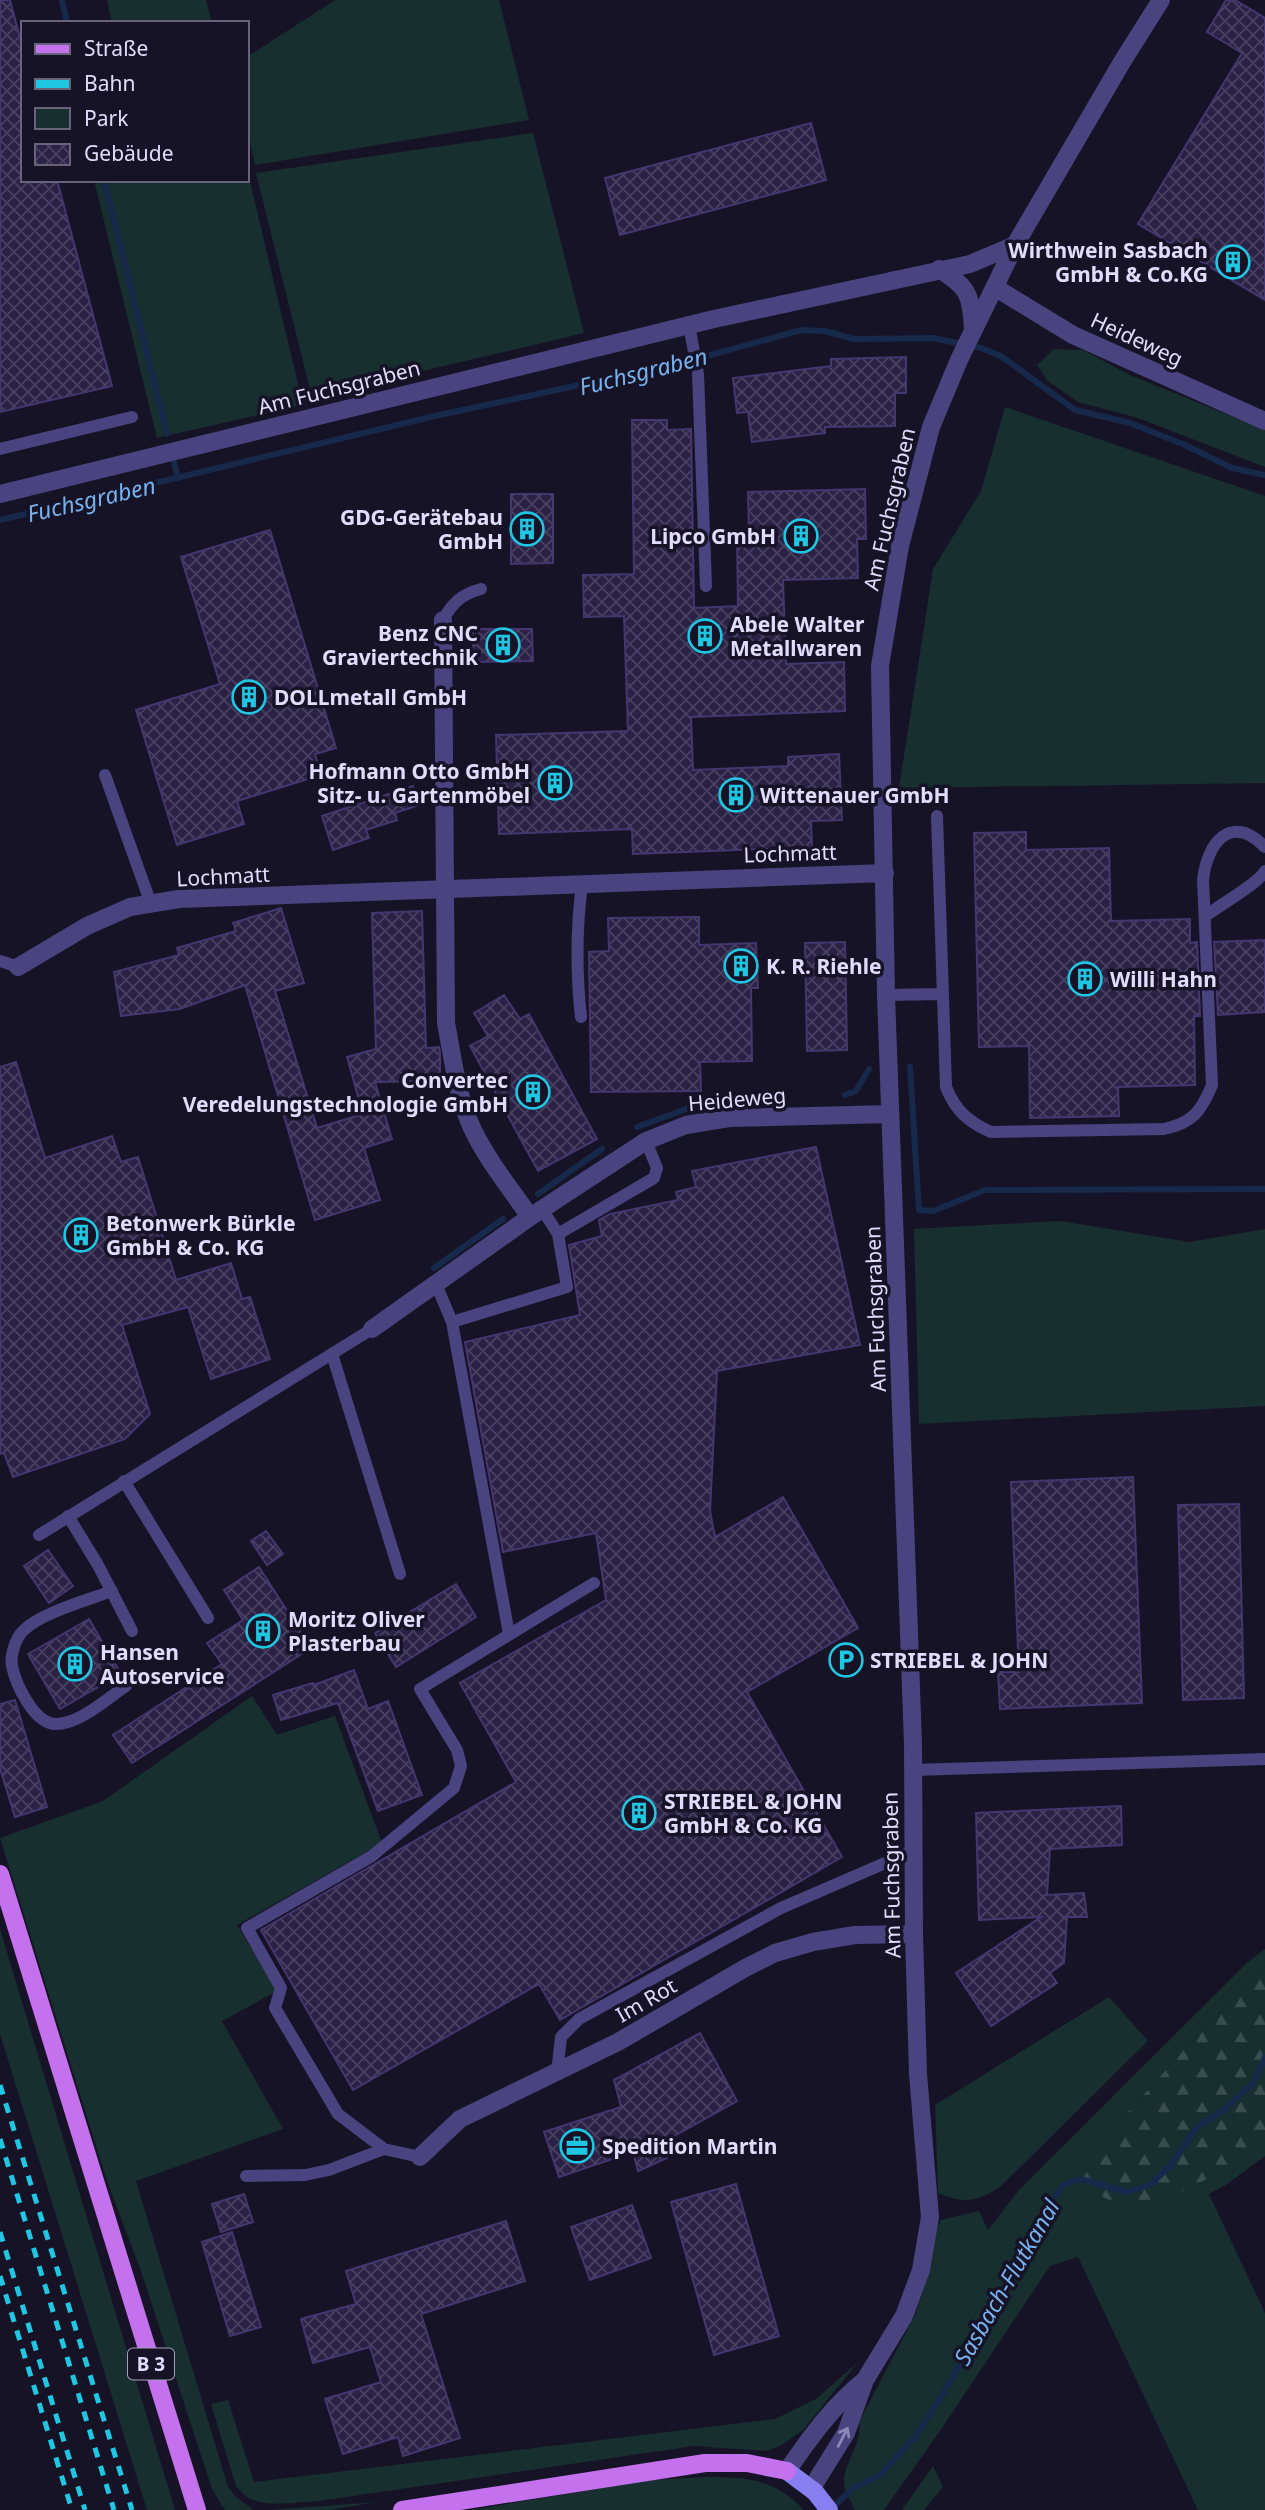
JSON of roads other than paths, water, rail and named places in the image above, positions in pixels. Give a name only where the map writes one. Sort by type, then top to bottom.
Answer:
[{"type":"main road","name":"B 3","points":[[0,1874],[197,2510]]},
{"type":"main road","points":[[402,2510],[705,2463],[747,2463],[787,2472]]},
{"type":"street","name":"Am Fuchsgraben","points":[[813,2491],[846,2433],[864,2380],[904,2316],[921,2270],[930,2217],[918,2074],[913,1770],[886,995],[880,666],[900,546],[931,428],[959,360],[1015,245],[1161,0]]},
{"type":"street","name":"Am Fuchsgraben","points":[[0,494],[689,326],[970,264],[1015,245]]},
{"type":"street","points":[[939,269],[960,282],[971,305],[973,331]]},
{"type":"street","name":"Heideweg","points":[[996,288],[1073,335],[1265,421]]},
{"type":"street","points":[[443,620],[446,1024],[458,1083],[472,1128],[488,1156],[536,1213]]},
{"type":"street","name":"Lochmatt","points":[[19,967],[88,926],[130,907],[179,899],[885,873]]},
{"type":"street","name":"Heideweg","points":[[372,1329],[536,1213],[646,1142],[685,1125],[729,1118],[890,1114]]},
{"type":"street","name":"Im Rot","points":[[420,2157],[460,2119],[618,2042],[775,1953],[813,1942],[855,1935],[914,1934]]},
{"type":"street","name":"Am Fuchsgraben","points":[[787,2472],[806,2443],[849,2392],[864,2380]]},
{"type":"street","points":[[787,2472],[813,2491],[829,2510]]},
{"type":"lane","points":[[689,326],[698,374],[706,586]]},
{"type":"lane","points":[[0,449],[132,417]]},
{"type":"lane","points":[[443,620],[450,607],[465,593],[481,589]]},
{"type":"lane","points":[[104,775],[151,904]]},
{"type":"lane","points":[[937,816],[946,1087],[961,1114],[974,1125],[991,1132],[1164,1129],[1181,1125],[1194,1116],[1205,1102],[1212,1085],[1203,880],[1205,859],[1220,838],[1235,831],[1253,835],[1265,847]]},
{"type":"lane","points":[[1205,916],[1262,878],[1265,871]]},
{"type":"lane","points":[[581,1017],[576,971],[582,884]]},
{"type":"lane","points":[[0,961],[19,967]]},
{"type":"lane","points":[[886,995],[941,994]]},
{"type":"lane","points":[[558,1234],[654,1178],[657,1168],[646,1142]]},
{"type":"lane","points":[[452,1322],[567,1287],[558,1234],[536,1213]]},
{"type":"lane","points":[[436,1284],[452,1322],[509,1634]]},
{"type":"lane","points":[[39,1535],[372,1329]]},
{"type":"lane","points":[[332,1353],[400,1574]]},
{"type":"lane","points":[[124,1481],[208,1618]]},
{"type":"lane","points":[[68,1516],[132,1631]]},
{"type":"lane","points":[[420,2157],[384,2149],[338,2114],[275,2008],[281,1988],[247,1928],[372,1856],[454,1788],[461,1766],[457,1750],[420,1689],[594,1583]]},
{"type":"lane","points":[[112,1591],[48,1615],[23,1631],[13,1648],[12,1666],[35,1714],[46,1723],[59,1724],[77,1718],[126,1686]]},
{"type":"lane","points":[[913,1770],[1265,1759]]},
{"type":"lane","points":[[557,2073],[561,2037],[579,2019],[781,1908],[913,1851]]},
{"type":"lane","points":[[246,2176],[305,2175],[329,2170],[384,2149]]},
{"type":"waterway","points":[[62,0],[67,21]]},
{"type":"waterway","points":[[104,182],[167,434]]},
{"type":"waterway","name":"Fuchsgraben","points":[[0,520],[435,416],[682,363],[801,330],[825,331],[854,339],[933,338],[981,348],[1001,356],[1075,410],[1130,423],[1232,468],[1265,475]]},
{"type":"waterway","points":[[174,462],[178,478]]},
{"type":"waterway","points":[[910,1067],[919,1210],[933,1211],[985,1190],[1265,1189]]},
{"type":"waterway","points":[[845,1095],[856,1091],[869,1069]]},
{"type":"waterway","points":[[637,1127],[697,1105],[759,1095]]},
{"type":"waterway","points":[[538,1194],[602,1149]]},
{"type":"waterway","points":[[434,1268],[503,1219]]},
{"type":"waterway","name":"Sasbach-Flutkanal","points":[[831,2509],[852,2489],[880,2475],[915,2437],[944,2392],[1062,2185],[1080,2179],[1128,2192],[1151,2184],[1169,2167],[1197,2127],[1225,2109],[1254,2082],[1265,2057]]},
{"type":"railway","points":[[0,2085],[132,2510]]},
{"type":"railway","points":[[0,2139],[114,2510]]},
{"type":"railway","points":[[0,2232],[85,2510]]},
{"type":"railway","points":[[0,2276],[72,2510]]},
{"type":"place","name":"Wirthwein Sasbach GmbH & Co.KG","points":[[1233,262]]},
{"type":"place","name":"GDG-Gerätebau GmbH","points":[[527,529]]},
{"type":"place","name":"Lipco GmbH","points":[[801,536]]},
{"type":"place","name":"Abele Walter Metallwaren","points":[[705,636]]},
{"type":"place","name":"Benz CNC Graviertechnik","points":[[503,645]]},
{"type":"place","name":"DOLLmetall GmbH","points":[[249,697]]},
{"type":"place","name":"Hofmann Otto GmbH Sitz- u. Gartenmöbel","points":[[555,783]]},
{"type":"place","name":"Wittenauer GmbH","points":[[736,795]]},
{"type":"place","name":"K. R. Riehle","points":[[741,966]]},
{"type":"place","name":"Willi Hahn","points":[[1085,979]]},
{"type":"place","name":"Convertec Veredelungstechnologie GmbH","points":[[533,1092]]},
{"type":"place","name":"Betonwerk Bürkle GmbH & Co. KG","points":[[81,1235]]},
{"type":"place","name":"Moritz Oliver Plasterbau","points":[[263,1631]]},
{"type":"place","name":"STRIEBEL & JOHN","points":[[846,1660]]},
{"type":"place","name":"Hansen Autoservice","points":[[75,1664]]},
{"type":"place","name":"STRIEBEL & JOHN GmbH & Co. KG","points":[[639,1813]]},
{"type":"place","name":"Spedition Martin","points":[[577,2146]]}]
